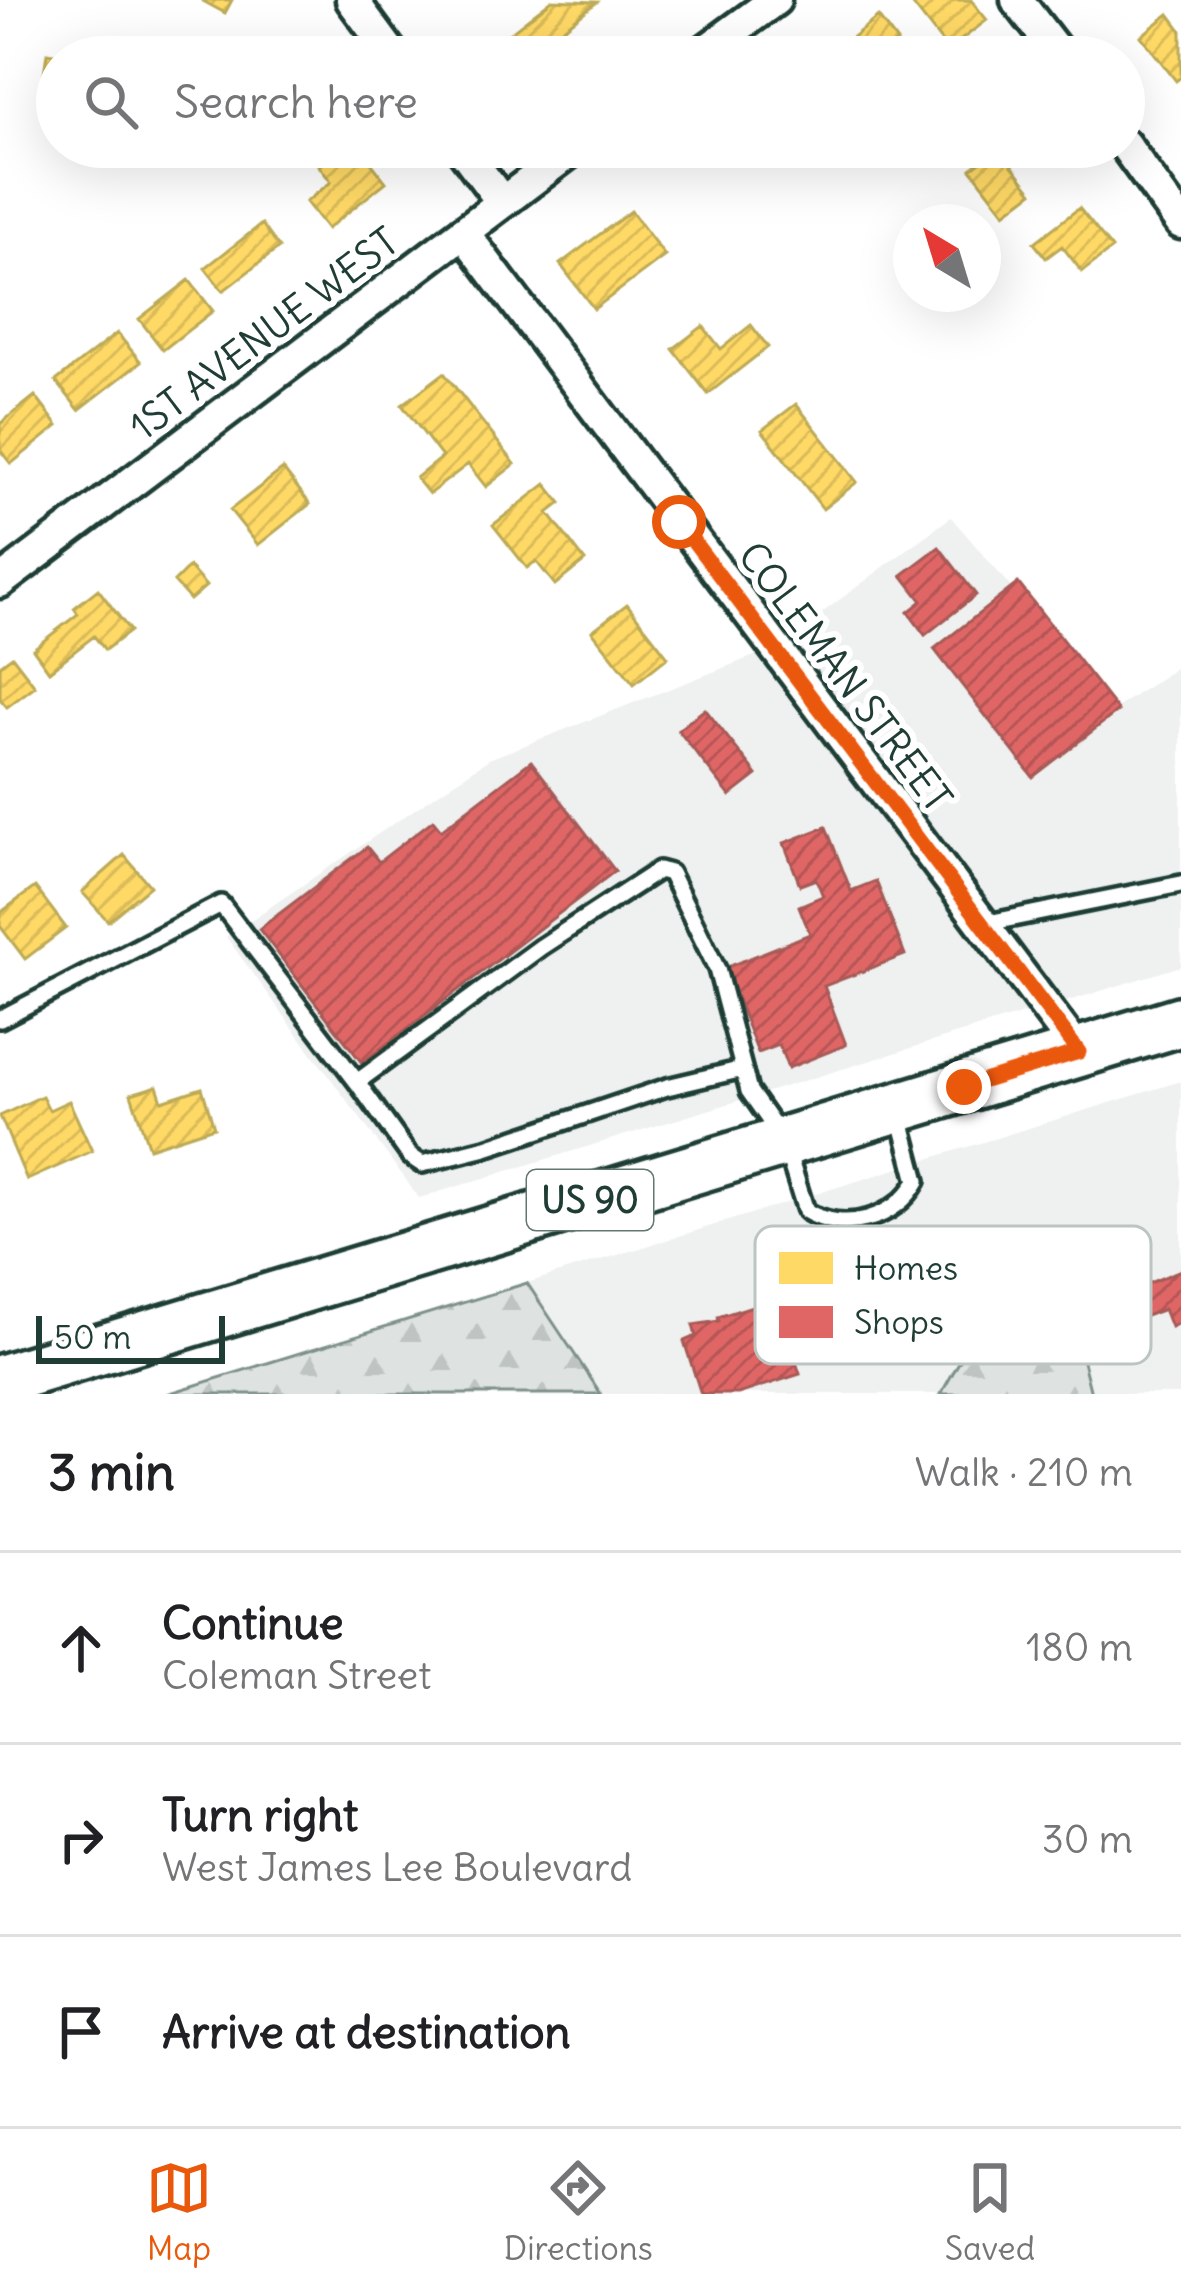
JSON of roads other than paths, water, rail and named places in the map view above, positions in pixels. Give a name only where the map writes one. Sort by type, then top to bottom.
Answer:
[{"type":"main road","name":"US 90","points":[[0,1380],[1181,1021]]},
{"type":"street","points":[[352,0],[379,36]]},
{"type":"street","points":[[726,36],[775,0]]},
{"type":"street","points":[[1017,0],[1045,36]]},
{"type":"street","points":[[477,168],[502,202]]},
{"type":"street","name":"1ST AVENUE WEST","points":[[0,582],[548,168]]},
{"type":"street","points":[[1141,168],[1181,223]]},
{"type":"street","name":"COLEMAN STREET","points":[[463,232],[1079,1052]]},
{"type":"lane","points":[[357,1082],[541,946],[659,870],[670,873],[718,969],[749,1091],[784,1142],[806,1211],[824,1222],[859,1221],[906,1201],[916,1181],[897,1107]]},
{"type":"lane","points":[[983,924],[1181,884]]},
{"type":"lane","points":[[0,1019],[221,904],[410,1156],[422,1164],[486,1148],[602,1106],[743,1070]]}]
